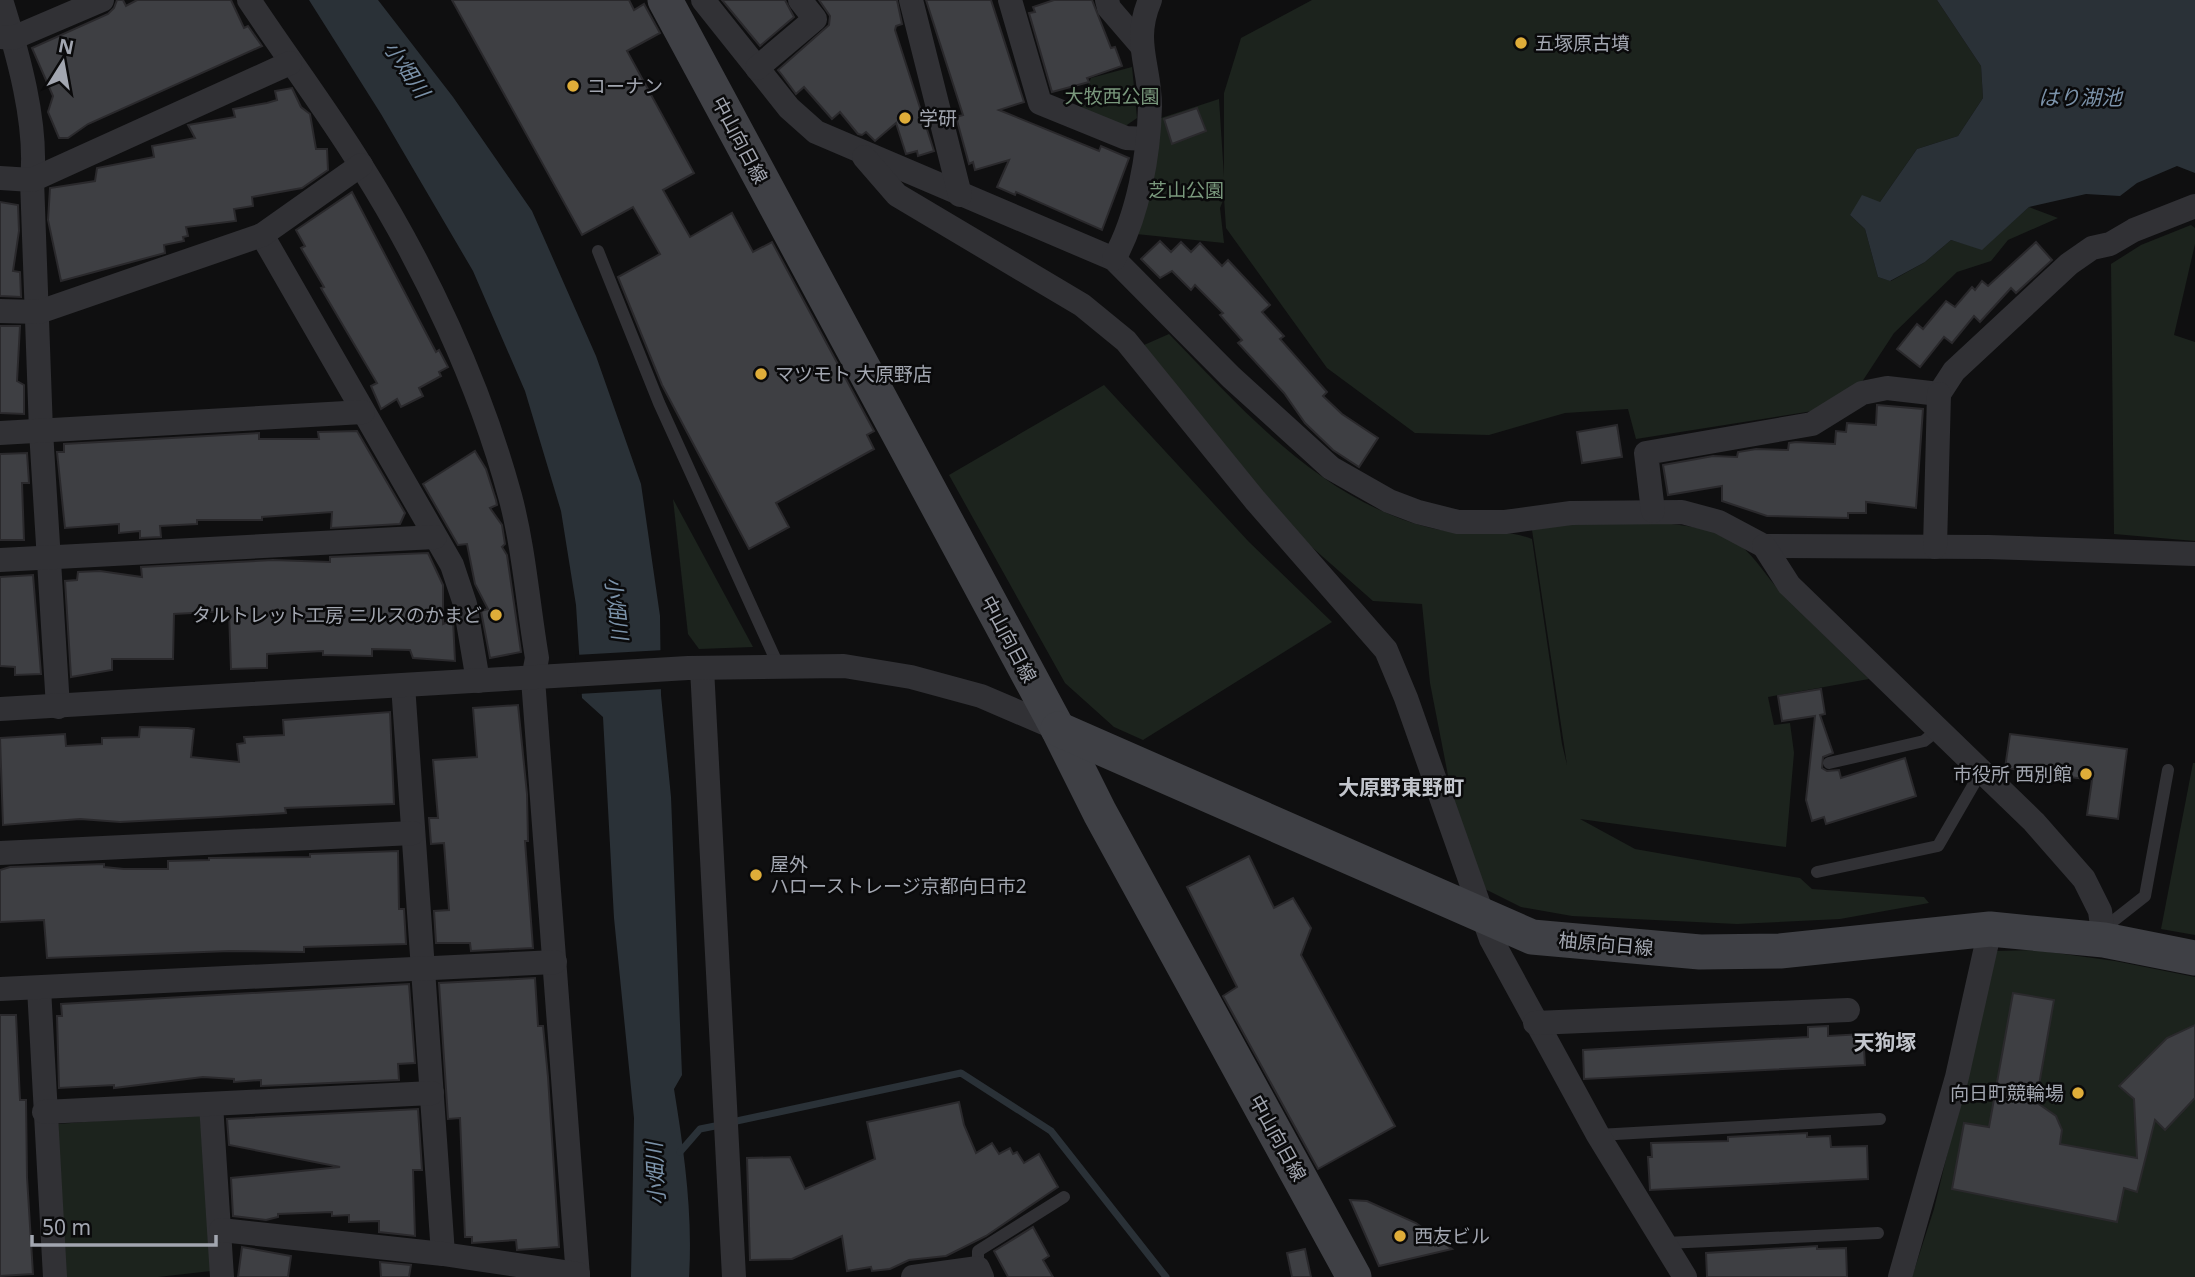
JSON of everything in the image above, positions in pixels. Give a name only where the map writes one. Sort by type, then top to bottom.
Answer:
[{"type":"main road","name":"中山向日線","points":[[665,0],[1058,729],[1100,813],[1354,1277]]},
{"type":"main road","name":"柚原向日線","points":[[1058,729],[1481,917],[1532,937],[1700,952],[1780,951],[1990,929],[2104,934],[2195,958]]},
{"type":"street","points":[[1,0],[34,160],[32,180],[41,431],[58,707]]},
{"type":"street","points":[[7,38],[102,0]]},
{"type":"street","points":[[220,1230],[443,1254],[578,1275],[555,962],[543,678],[537,658],[511,498],[493,443],[444,323],[362,166],[249,0]]},
{"type":"street","points":[[703,0],[789,108],[816,132],[1114,259],[1299,441],[1331,468],[1390,501],[1458,522],[1505,522],[1571,513],[1682,512],[1719,522],[1765,546],[1935,547],[2195,554]]},
{"type":"street","points":[[757,68],[815,19],[800,0]]},
{"type":"street","points":[[911,0],[960,195]]},
{"type":"street","points":[[1010,0],[1040,103],[1126,138],[1146,139]]},
{"type":"street","points":[[1107,0],[1109,8],[1140,44]]},
{"type":"street","points":[[1114,259],[1125,239],[1146,139],[1150,104],[1140,29],[1150,0]]},
{"type":"street","points":[[0,178],[32,180],[290,63]]},
{"type":"street","points":[[859,151],[897,195],[1082,305],[1126,341],[1255,500],[1386,650],[1406,698],[1481,917],[1535,1023],[1598,1135],[1685,1277]]},
{"type":"street","points":[[0,311],[38,312],[262,235],[362,166]]},
{"type":"street","points":[[1935,547],[1939,394],[1954,371],[2069,264],[2092,248],[2110,244],[2134,230],[2195,206]]},
{"type":"street","points":[[262,235],[458,580],[478,681]]},
{"type":"street","points":[[1653,511],[1646,453],[1811,424],[1862,394],[1887,388],[1939,394]]},
{"type":"street","points":[[0,433],[363,412]]},
{"type":"street","points":[[0,560],[435,537]]},
{"type":"street","points":[[1765,546],[1789,585],[1982,770],[2034,822],[2084,879],[2100,911],[2104,934]]},
{"type":"street","points":[[0,709],[695,668],[844,666],[911,677],[981,696],[1058,729]]},
{"type":"street","points":[[695,668],[729,1143],[734,1277]]},
{"type":"street","points":[[403,685],[443,1254]]},
{"type":"street","points":[[0,853],[413,833]]},
{"type":"street","points":[[1900,1277],[1958,1077],[1990,929]]},
{"type":"street","points":[[0,989],[555,962]]},
{"type":"street","points":[[39,988],[55,1277]]},
{"type":"street","points":[[1535,1023],[1848,1010]]},
{"type":"street","points":[[44,1112],[432,1093]]},
{"type":"street","points":[[211,1104],[222,1277]]},
{"type":"street","points":[[913,1277],[980,1272]]},
{"type":"lane","points":[[598,251],[659,403],[779,668]]},
{"type":"lane","points":[[1829,763],[1924,741],[1939,729]]},
{"type":"lane","points":[[1817,872],[1938,846],[1982,770]]},
{"type":"lane","points":[[2104,934],[2145,895],[2168,770]]},
{"type":"lane","points":[[1598,1135],[1880,1119]]},
{"type":"lane","points":[[980,1272],[978,1251],[1064,1197]]},
{"type":"lane","points":[[1666,1243],[1878,1233]]},
{"type":"green space","name":"芝山公園","points":[[1312,0],[1937,0],[1981,66],[1983,98],[1958,136],[1917,149],[1880,202],[1850,215],[1865,229],[1878,277],[1891,281],[1925,262],[1951,240],[1982,249],[2029,207],[2058,218],[2008,240],[1991,261],[1957,272],[1894,333],[1856,391],[1819,410],[1636,439],[1628,409],[1565,413],[1489,435],[1415,433],[1327,368],[1226,228],[1224,198],[1220,208],[1224,243],[1136,234],[1158,119],[1219,99],[1224,177],[1224,93],[1241,38]]},
{"type":"green space","name":"大牧西公園","points":[[1132,67],[1137,118],[1124,127],[1078,108],[1091,78]]},
{"type":"green space","points":[[2191,225],[2195,228],[2195,244],[2174,335],[2195,342],[2195,541],[2114,534],[2111,264],[2141,245]]},
{"type":"green space","points":[[1169,334],[1225,392],[1286,449],[1352,496],[1388,514],[1427,527],[1507,533],[1532,539],[1567,765],[1532,530],[1609,522],[1670,524],[1722,535],[1740,545],[1782,593],[1869,679],[1768,697],[1774,725],[1790,723],[1794,753],[1786,847],[1580,819],[1635,849],[1800,878],[1812,889],[1924,897],[1929,903],[1840,919],[1737,924],[1572,916],[1521,907],[1485,889],[1452,796],[1430,683],[1422,604],[1373,601],[1289,527],[1144,345]]},
{"type":"green space","points":[[1104,385],[1249,542],[1332,622],[1143,740],[1114,727],[1065,683],[949,475]]},
{"type":"green space","points":[[673,499],[753,647],[699,649],[688,634]]},
{"type":"green space","points":[[2195,763],[2195,935],[2161,929]]},
{"type":"green space","name":"向日町競輪場","points":[[2034,950],[2115,961],[2195,977],[2195,1277],[1912,1277],[1934,1209],[1996,951]]},
{"type":"green space","points":[[200,1113],[211,1271],[158,1277],[64,1277],[58,1124]]},
{"type":"water","name":"小畑川","points":[[309,0],[378,0],[453,97],[532,211],[596,356],[641,484],[660,616],[661,695],[671,797],[682,1075],[674,1089],[689,1206],[689,1277],[631,1277],[634,1118],[614,918],[603,717],[582,698],[576,605],[561,511],[525,391],[473,271],[381,114]]},
{"type":"water","name":"はり湖池","points":[[1937,0],[2195,0],[2195,173],[2177,166],[2137,183],[2120,196],[2086,194],[2029,207],[1982,250],[1951,240],[1925,262],[1890,281],[1878,277],[1865,229],[1850,215],[1862,195],[1880,202],[1917,149],[1958,136],[1983,98],[1981,66]]},
{"type":"pier","points":[[664,650],[664,689],[578,694],[575,655]]},
{"type":"building","points":[[117,0],[123,0],[126,6],[137,0],[231,0],[244,28],[248,26],[262,46],[88,124],[68,138],[59,138],[48,112],[53,96],[32,48],[108,14]]},
{"type":"building","points":[[452,0],[629,0],[634,10],[644,4],[660,33],[627,51],[694,173],[663,190],[690,237],[732,213],[753,252],[772,242],[874,431],[867,435],[874,449],[776,503],[789,527],[749,549],[662,385],[618,277],[660,254],[633,207],[582,235]]},
{"type":"building","points":[[722,0],[785,0],[794,17],[760,46]]},
{"type":"building","points":[[819,0],[897,0],[902,24],[896,26],[895,30],[934,151],[918,156],[917,151],[906,154],[896,123],[875,141],[866,132],[858,134],[840,112],[832,119],[804,87],[796,94],[778,70],[829,25],[830,16]]},
{"type":"building","points":[[926,0],[991,0],[1024,102],[999,110],[1099,151],[1101,146],[1129,158],[1102,230],[1016,192],[1015,195],[997,187],[1009,160],[975,170],[973,162],[969,164],[956,117],[963,115]]},
{"type":"building","points":[[1054,0],[1092,0],[1111,48],[1115,47],[1122,66],[1087,78],[1089,82],[1052,92],[1029,13],[1035,12],[1033,7]]},
{"type":"building","points":[[292,88],[301,107],[310,114],[316,149],[327,149],[328,170],[302,188],[252,197],[253,206],[234,209],[236,221],[186,227],[188,236],[183,237],[184,241],[164,245],[165,253],[61,281],[48,220],[50,188],[95,181],[97,168],[154,157],[152,146],[195,138],[188,125],[235,117],[233,109],[277,100],[275,91]]},
{"type":"building","points":[[1197,108],[1206,131],[1172,144],[1164,119]]},
{"type":"building","points":[[352,192],[436,352],[439,350],[448,367],[439,372],[441,376],[419,388],[423,396],[401,407],[397,399],[381,409],[371,386],[377,383],[321,288],[324,287],[301,248],[305,246],[296,230]]},
{"type":"building","points":[[0,202],[18,205],[19,231],[13,271],[20,272],[21,297],[0,296]]},
{"type":"building","points":[[1160,241],[1171,252],[1181,242],[1191,252],[1200,243],[1222,266],[1228,260],[1270,305],[1262,312],[1284,336],[1280,339],[1327,392],[1323,396],[1342,414],[1378,438],[1359,467],[1333,450],[1305,423],[1284,393],[1238,343],[1242,340],[1220,315],[1223,313],[1195,285],[1191,290],[1172,271],[1160,278],[1141,259]]},
{"type":"building","points":[[2036,242],[2052,260],[2016,293],[2011,288],[1980,322],[1974,316],[1952,343],[1944,337],[1920,367],[1897,349],[1917,324],[1923,329],[1946,301],[1955,307],[1972,287],[1975,290],[1982,281],[1988,286]]},
{"type":"building","points":[[0,326],[20,326],[17,381],[24,385],[24,414],[0,413]]},
{"type":"building","points":[[1877,405],[1923,409],[1916,508],[1866,502],[1866,513],[1848,513],[1848,518],[1767,516],[1722,501],[1722,486],[1668,495],[1663,465],[1713,456],[1737,457],[1738,452],[1756,449],[1788,450],[1789,443],[1796,442],[1835,444],[1836,431],[1846,432],[1847,423],[1876,425]]},
{"type":"building","points":[[1617,425],[1622,457],[1582,463],[1577,432]]},
{"type":"building","points":[[357,431],[405,513],[400,524],[331,528],[332,512],[262,517],[262,520],[197,520],[197,524],[160,526],[161,537],[140,538],[140,531],[119,533],[119,524],[65,528],[57,452],[64,452],[64,444],[259,433],[259,439],[319,439],[318,432]]},
{"type":"building","points":[[475,451],[486,469],[496,500],[497,505],[490,508],[502,525],[505,544],[502,547],[507,555],[521,652],[490,658],[481,611],[488,609],[475,584],[467,544],[458,545],[423,484]]},
{"type":"building","points":[[27,453],[29,483],[22,483],[24,540],[0,540],[0,454]]},
{"type":"building","points":[[428,553],[443,585],[443,624],[453,620],[455,661],[413,658],[410,650],[372,649],[372,656],[323,655],[323,651],[267,654],[267,668],[231,669],[229,611],[174,614],[173,659],[112,659],[112,670],[71,677],[65,581],[77,580],[78,572],[100,571],[142,577],[141,567],[273,560],[330,562],[330,557]]},
{"type":"building","points":[[33,575],[41,674],[15,675],[15,667],[0,666],[0,577]]},
{"type":"building","points":[[1821,689],[1825,714],[1820,715],[1833,753],[1823,757],[1822,768],[1827,771],[1839,770],[1841,778],[1905,758],[1916,796],[1826,824],[1824,817],[1812,821],[1806,800],[1815,716],[1782,721],[1778,696]]},
{"type":"building","points":[[518,705],[527,794],[528,841],[525,841],[533,948],[471,951],[470,943],[436,943],[434,911],[449,910],[444,843],[431,844],[429,818],[438,818],[433,760],[477,757],[473,708]]},
{"type":"building","points":[[390,712],[394,804],[285,808],[286,813],[219,817],[120,822],[80,819],[3,825],[0,738],[65,734],[66,746],[102,744],[102,738],[139,737],[140,727],[188,728],[194,729],[191,757],[239,762],[237,744],[245,743],[244,737],[284,735],[283,720]]},
{"type":"building","name":"市役所 西別館","points":[[2010,734],[2127,749],[2118,819],[2087,815],[2092,780],[2005,768]]},
{"type":"building","points":[[398,851],[399,909],[404,909],[406,944],[304,947],[304,952],[230,951],[47,958],[44,920],[0,922],[0,870],[10,867],[104,864],[104,867],[124,869],[168,869],[168,861],[310,857],[310,854]]},
{"type":"building","points":[[1249,856],[1274,908],[1293,898],[1311,928],[1301,955],[1395,1126],[1318,1169],[1223,996],[1237,987],[1187,887]]},
{"type":"building","points":[[535,978],[538,1026],[543,1026],[548,1077],[559,1247],[517,1250],[516,1240],[472,1243],[472,1237],[465,1237],[460,1118],[448,1119],[439,983]]},
{"type":"building","points":[[409,984],[415,1063],[398,1064],[399,1080],[261,1086],[261,1080],[234,1082],[234,1079],[203,1077],[114,1088],[114,1085],[59,1088],[57,1016],[62,1016],[61,1004]]},
{"type":"building","points":[[2013,993],[2054,1000],[2036,1102],[2056,1116],[2062,1130],[2060,1144],[2137,1158],[2134,1099],[2119,1086],[2167,1038],[2195,1025],[2195,1098],[2165,1130],[2155,1120],[2137,1192],[2124,1188],[2117,1222],[1952,1189],[1964,1123],[1989,1127]]},
{"type":"building","points":[[0,1015],[16,1015],[20,1100],[26,1100],[33,1274],[0,1276]]},
{"type":"building","points":[[1828,1026],[1828,1036],[1863,1034],[1865,1065],[1584,1079],[1583,1050],[1808,1037],[1808,1027]]},
{"type":"building","points":[[959,1102],[964,1125],[976,1153],[992,1143],[999,1154],[1010,1148],[1013,1154],[1017,1152],[1024,1163],[1039,1154],[1058,1187],[986,1236],[946,1256],[909,1260],[890,1269],[872,1271],[871,1267],[847,1271],[842,1236],[792,1259],[750,1260],[747,1158],[790,1157],[805,1189],[875,1159],[867,1122]]},
{"type":"building","points":[[418,1109],[422,1170],[413,1170],[415,1236],[379,1232],[379,1221],[349,1222],[349,1215],[332,1216],[332,1212],[278,1214],[278,1217],[266,1220],[233,1216],[231,1178],[340,1167],[229,1145],[227,1119]]},
{"type":"building","points":[[1807,1133],[1807,1137],[1830,1136],[1831,1147],[1867,1146],[1868,1179],[1650,1190],[1648,1157],[1652,1157],[1651,1143],[1728,1141],[1728,1137]]},
{"type":"building","name":"西友ビル","points":[[1350,1200],[1367,1201],[1416,1223],[1452,1249],[1379,1266]]},
{"type":"building","points":[[1033,1227],[1049,1256],[1043,1260],[1053,1277],[1008,1277],[994,1251]]},
{"type":"building","points":[[1817,1246],[1817,1249],[1846,1248],[1847,1277],[1707,1277],[1706,1253]]},
{"type":"building","points":[[242,1247],[291,1256],[288,1277],[238,1277]]},
{"type":"building","points":[[1305,1249],[1311,1277],[1292,1277],[1287,1253]]},
{"type":"building","points":[[380,1262],[411,1265],[409,1277],[381,1277]]},
{"type":"waterway","points":[[732,1122],[961,1073],[1051,1131],[1166,1277]]},
{"type":"waterway","points":[[680,1152],[700,1129],[720,1125]]},
{"type":"place","name":"五塚原古墳","points":[[1521,43]]},
{"type":"place","name":"コーナン","points":[[573,86]]},
{"type":"place","name":"学研","points":[[905,118]]},
{"type":"place","name":"マツモト 大原野店","points":[[761,374]]},
{"type":"place","name":"タルトレット工房 ニルスのかまど","points":[[496,615]]},
{"type":"place","name":"市役所 西別館","points":[[2086,774]]},
{"type":"place","name":"屋外 ハローストレージ京都向日市2","points":[[756,875]]},
{"type":"place","name":"向日町競輪場","points":[[2078,1093]]},
{"type":"place","name":"西友ビル","points":[[1400,1236]]},
{"type":"district","name":"大原野東野町","points":[[1401,787]]},
{"type":"district","name":"天狗塚","points":[[1885,1042]]}]
